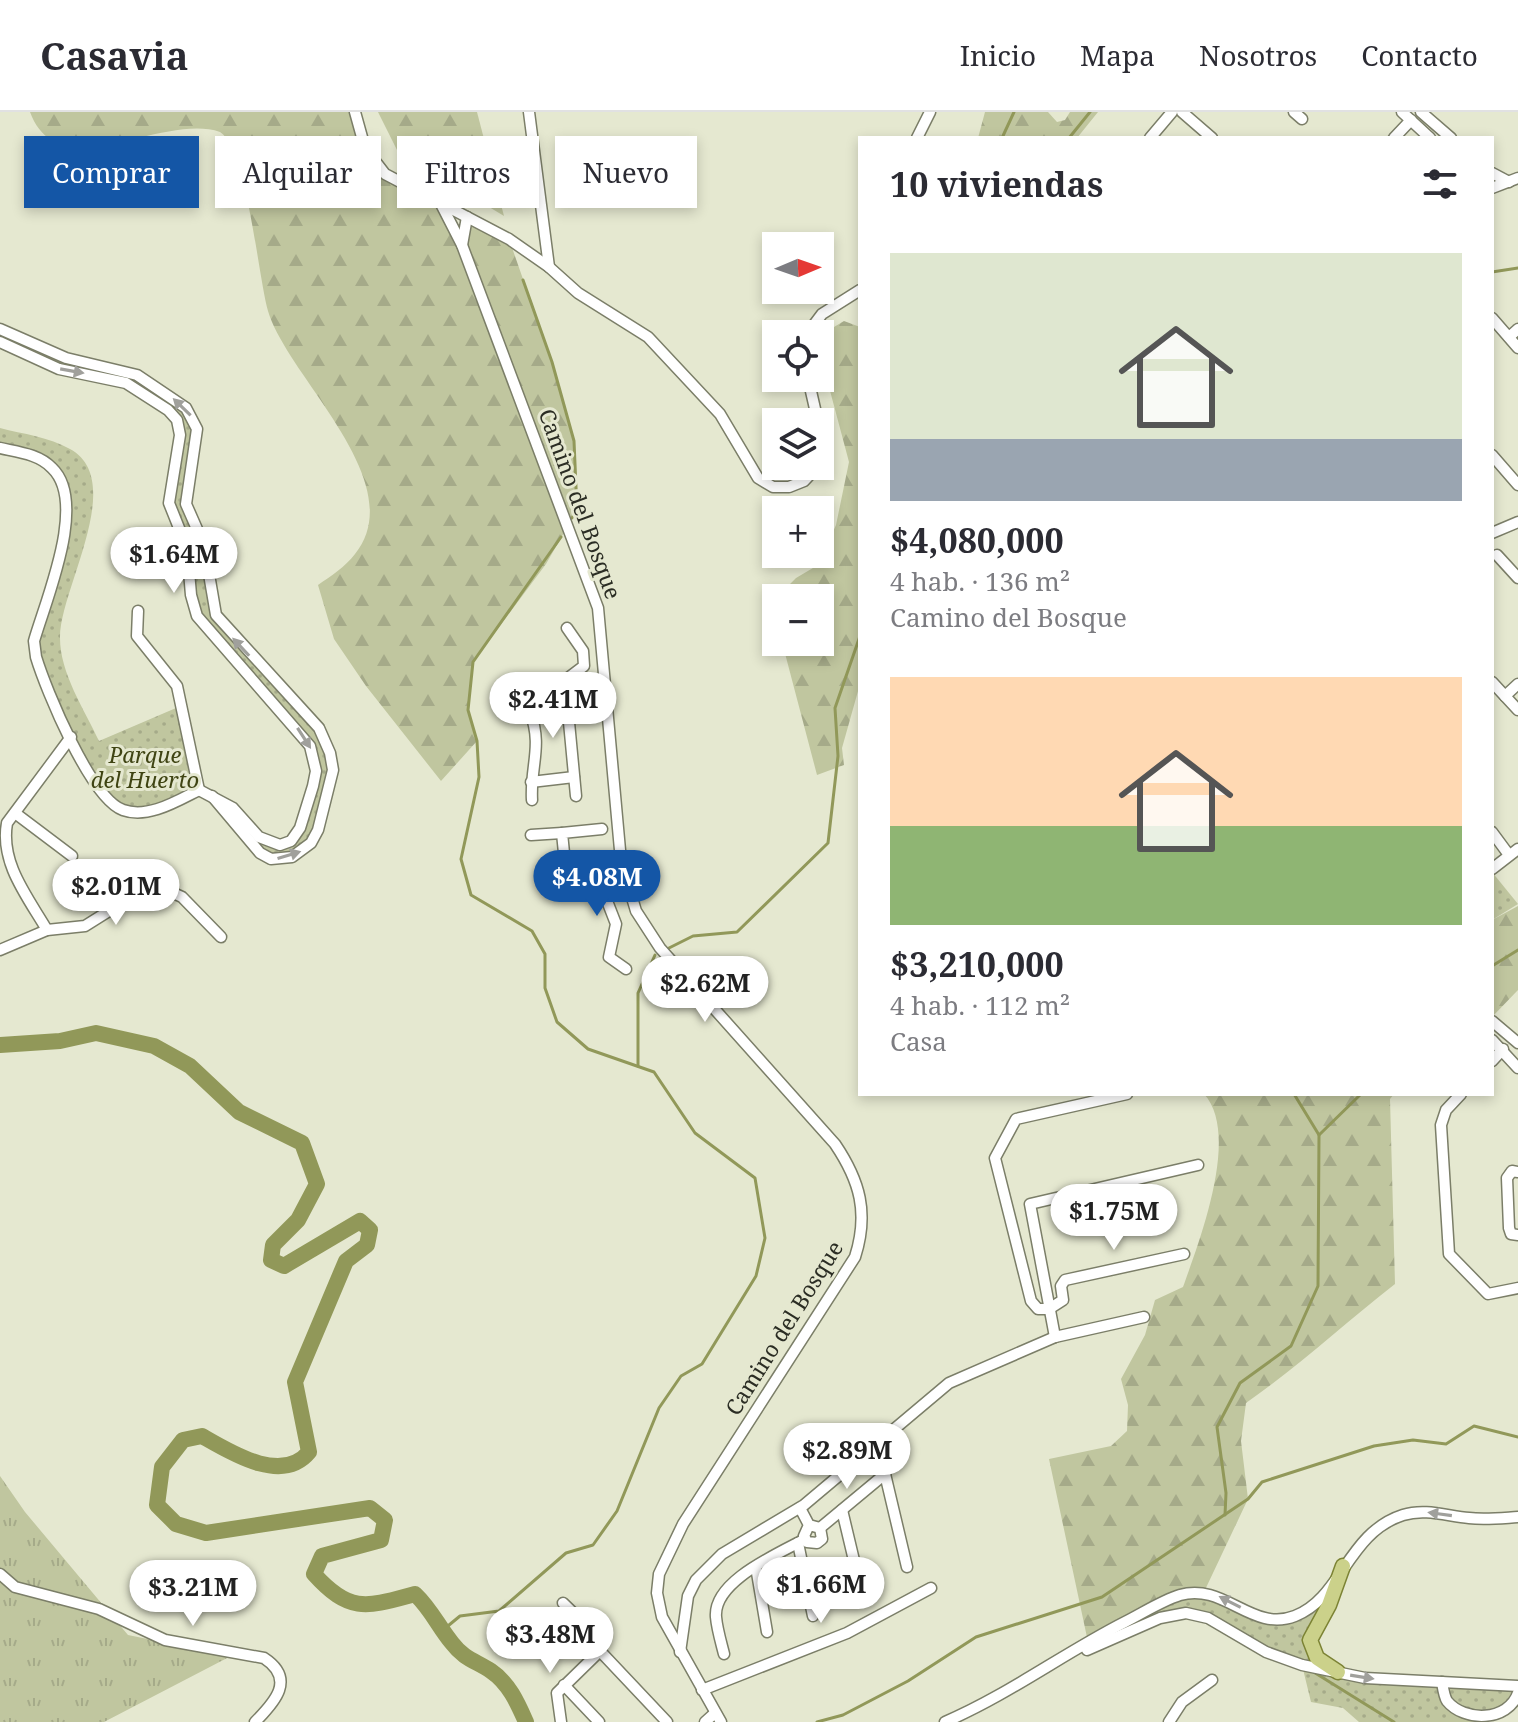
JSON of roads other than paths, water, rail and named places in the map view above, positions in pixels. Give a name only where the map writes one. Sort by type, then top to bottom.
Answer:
[{"type":"main road","points":[[1338,1672],[1317,1658],[1310,1640],[1329,1605],[1343,1566]]},
{"type":"street","points":[[355,112],[365,148],[372,160],[385,174],[397,180]]},
{"type":"street","points":[[529,112],[549,267]]},
{"type":"street","points":[[918,136],[930,112]]},
{"type":"street","points":[[1152,136],[1172,112]]},
{"type":"street","points":[[1182,112],[1210,136]]},
{"type":"street","points":[[1402,112],[1428,136]]},
{"type":"street","points":[[1421,112],[1449,136]]},
{"type":"street","points":[[1396,136],[1411,120]]},
{"type":"street","points":[[1494,174],[1513,180]]},
{"type":"street","points":[[1494,187],[1513,180]]},
{"type":"street","name":"Camino del Bosque","points":[[443,208],[462,245],[598,608],[626,886],[645,929],[835,1144],[852,1169],[862,1205],[860,1240],[843,1279],[669,1548],[657,1593],[662,1617],[718,1718]]},
{"type":"street","points":[[449,208],[549,267],[578,293],[648,337],[720,414],[758,478],[773,487],[789,487],[805,480]]},
{"type":"street","points":[[462,245],[467,217]]},
{"type":"street","points":[[818,320],[858,291]]},
{"type":"street","points":[[1494,320],[1518,348]]},
{"type":"street","points":[[0,329],[66,358],[137,375],[178,402],[194,419],[197,429],[186,504],[204,545],[216,615],[319,728],[330,753],[333,770],[318,830],[311,843],[292,857],[271,859],[260,853],[212,796]]},
{"type":"street","points":[[1509,337],[1518,329]]},
{"type":"street","points":[[0,342],[59,369],[126,383],[168,410],[177,420],[180,435],[169,503],[187,548],[191,595],[197,616],[304,734],[316,771],[300,828],[291,841],[280,845],[259,837],[233,808],[199,790],[159,808],[139,813],[123,810],[100,793],[40,670],[34,641],[67,519],[67,490],[50,465],[37,457],[0,448]]},
{"type":"street","points":[[1494,457],[1518,485]]},
{"type":"street","points":[[1494,532],[1518,522]]},
{"type":"street","points":[[1497,555],[1518,578]]},
{"type":"street","points":[[138,611],[137,636],[172,677],[183,702],[199,790]]},
{"type":"street","points":[[567,628],[583,651],[584,666]]},
{"type":"street","points":[[583,651],[603,649]]},
{"type":"street","points":[[532,800],[531,782],[538,737],[530,712],[535,703],[584,666],[604,665]]},
{"type":"street","points":[[565,680],[576,796]]},
{"type":"street","points":[[1494,684],[1518,710]]},
{"type":"street","points":[[1505,696],[1518,684]]},
{"type":"street","points":[[47,930],[3,854],[5,831],[71,737]]},
{"type":"street","points":[[531,782],[574,777]]},
{"type":"street","points":[[15,813],[72,856]]},
{"type":"street","points":[[531,835],[602,829]]},
{"type":"street","points":[[1494,831],[1513,852],[1494,867]]},
{"type":"street","points":[[562,833],[565,863],[596,880],[602,888],[616,924],[609,957],[626,969]]},
{"type":"street","points":[[602,888],[626,886]]},
{"type":"street","points":[[0,950],[47,930],[85,926],[136,894],[160,887],[182,897],[221,937]]},
{"type":"street","points":[[1496,1024],[1518,1043]]},
{"type":"street","points":[[1494,1040],[1518,1068]]},
{"type":"street","points":[[1494,1059],[1503,1049]]},
{"type":"street","points":[[1118,1096],[1016,1119],[995,1158],[1031,1301],[1038,1309],[1049,1309],[1063,1300],[1061,1286],[1065,1280],[1184,1254]]},
{"type":"street","points":[[1459,1096],[1446,1110],[1441,1125],[1449,1254],[1488,1294],[1518,1288]]},
{"type":"street","points":[[1055,1337],[1030,1204],[1035,1200],[1198,1165]]},
{"type":"street","points":[[1518,1172],[1512,1171],[1507,1178],[1509,1228],[1511,1234],[1518,1235]]},
{"type":"street","points":[[680,1654],[682,1620],[696,1580],[722,1554],[800,1508],[949,1383],[1055,1337],[1144,1317]]},
{"type":"street","points":[[881,1457],[907,1567]]},
{"type":"street","points":[[813,1616],[802,1541],[805,1530],[842,1510],[885,1474]]},
{"type":"street","points":[[724,1654],[715,1616],[717,1603],[728,1587],[802,1541],[817,1543],[822,1539],[800,1508]]},
{"type":"street","points":[[842,1510],[862,1594]]},
{"type":"street","points":[[945,1722],[1169,1599],[1204,1592],[1222,1597],[1260,1618],[1281,1620],[1312,1607],[1370,1531],[1404,1514],[1424,1511],[1471,1518],[1518,1517]]},
{"type":"street","points":[[756,1567],[767,1632]]},
{"type":"street","points":[[0,1574],[15,1587],[99,1609],[152,1636],[264,1658],[276,1666],[281,1677],[279,1691],[255,1722]]},
{"type":"street","points":[[702,1690],[847,1633],[931,1588]]},
{"type":"street","points":[[563,1603],[600,1639],[600,1651],[667,1722]]},
{"type":"street","points":[[960,1722],[1090,1648],[1173,1615],[1197,1614],[1266,1652],[1302,1665],[1365,1678],[1518,1686]]},
{"type":"street","points":[[561,1722],[557,1693],[600,1651]]},
{"type":"street","points":[[1169,1722],[1182,1702],[1212,1680]]},
{"type":"street","points":[[1442,1682],[1447,1701],[1453,1708],[1460,1715],[1478,1722],[1506,1712],[1518,1693]]},
{"type":"street","points":[[564,1685],[599,1722]]},
{"type":"street","points":[[705,1722],[718,1718]]},
{"type":"waterway","points":[[1003,136],[1014,112]]},
{"type":"waterway","points":[[1071,136],[1090,112]]},
{"type":"waterway","points":[[1494,272],[1518,268]]},
{"type":"waterway","points":[[523,280],[552,362],[574,441],[577,510],[572,518]]},
{"type":"waterway","points":[[443,1630],[460,1616],[499,1611],[566,1553],[593,1545],[617,1511],[659,1408],[681,1376],[702,1364],[756,1276],[765,1238],[755,1178],[695,1133],[654,1072],[588,1049],[557,1022],[545,988],[545,954],[532,931],[471,895],[461,859],[479,777],[477,741],[468,710],[473,662],[561,537]]},
{"type":"waterway","points":[[669,948],[693,936],[737,932],[828,843],[838,756],[835,708],[858,642]]},
{"type":"waterway","points":[[1494,965],[1518,950]]},
{"type":"waterway","points":[[638,1066],[638,993],[655,955]]},
{"type":"waterway","points":[[0,1045],[60,1041],[96,1033],[154,1046],[190,1066],[239,1112],[302,1143],[317,1184],[298,1220],[273,1245],[271,1260],[284,1266],[360,1221],[370,1230],[367,1245],[346,1261],[295,1382],[309,1452],[285,1466],[271,1466],[241,1457],[202,1436],[183,1440],[162,1467],[157,1505],[176,1524],[206,1533],[370,1508],[385,1520],[381,1540],[322,1556],[314,1574],[338,1596],[360,1604],[415,1594],[457,1648],[503,1682],[526,1722]]},
{"type":"waterway","points":[[1225,1515],[1226,1493],[1217,1427],[1240,1383],[1291,1346],[1318,1286],[1319,1135],[1295,1096]]},
{"type":"waterway","points":[[1319,1135],[1359,1096]]},
{"type":"waterway","points":[[817,1722],[843,1715],[908,1681],[976,1637],[1102,1597],[1248,1499],[1262,1482],[1374,1446],[1413,1440],[1446,1444],[1474,1426],[1518,1437]]},
{"type":"waterway","points":[[1312,1671],[1394,1722]]},
{"type":"park label","name":"Parque del Huerto","points":[[145,768]]}]
